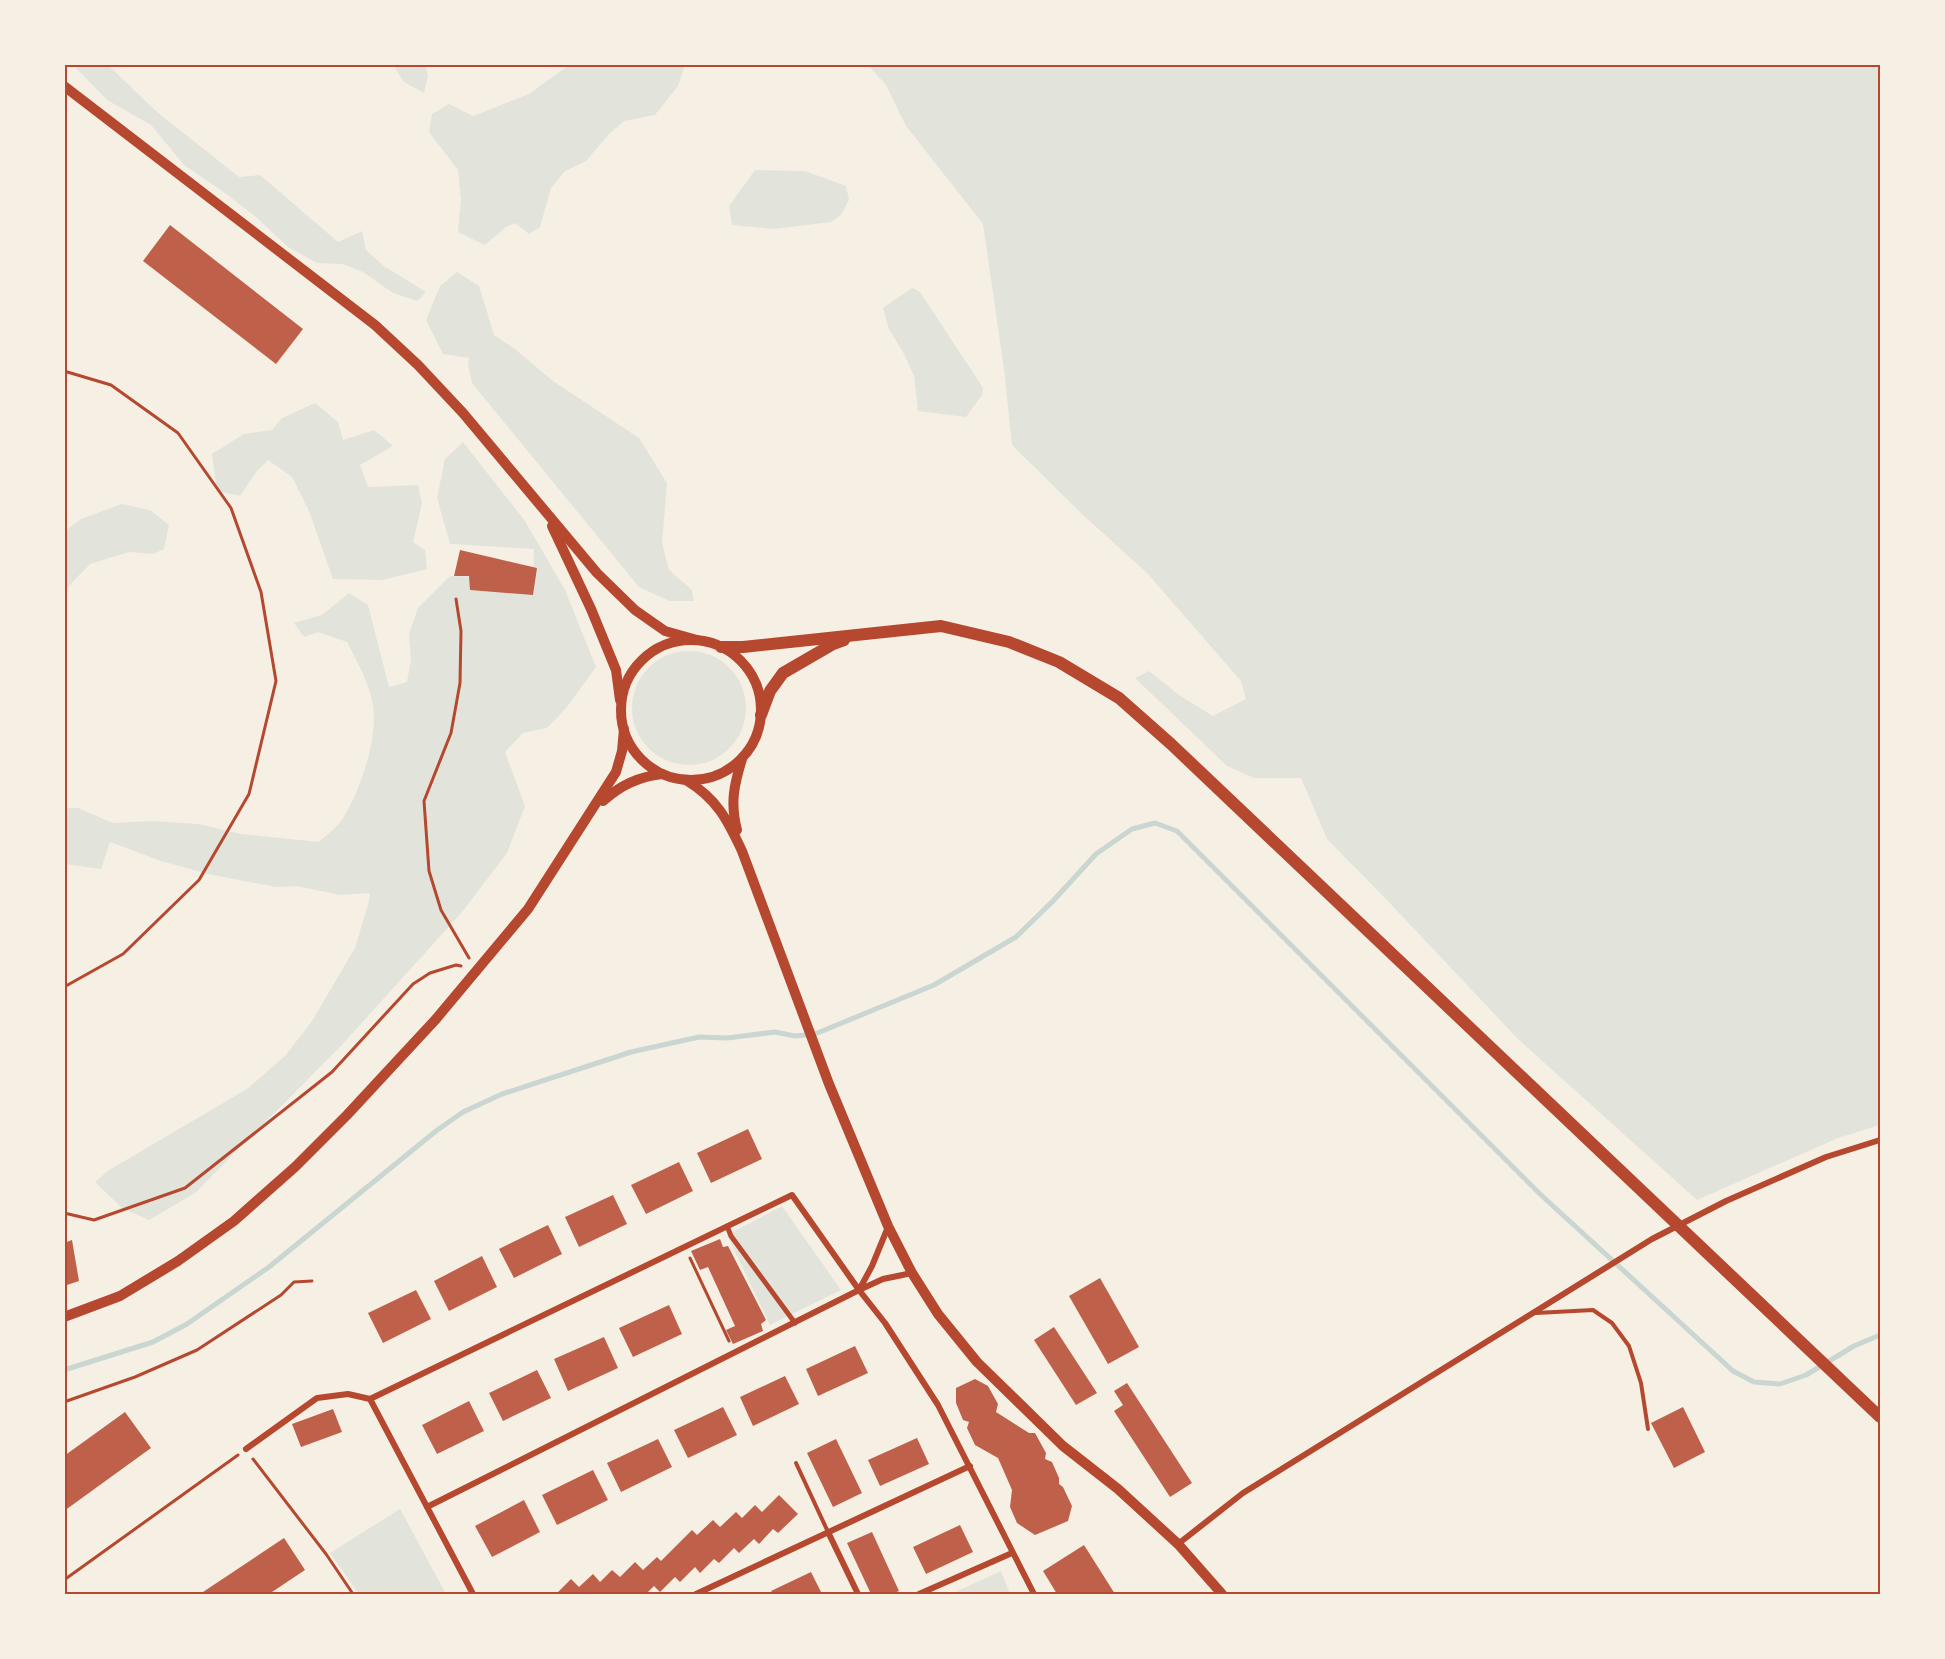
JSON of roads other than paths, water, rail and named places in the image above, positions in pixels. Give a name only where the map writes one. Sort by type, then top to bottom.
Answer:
[{"type":"highway","points":[[721,646],[743,647],[941,626],[1009,642],[1059,662],[1119,698],[1196,768],[1881,1417]]},
{"type":"highway","points":[[762,715],[770,691],[783,673],[833,644],[860,635]]},
{"type":"main road","points":[[64,86],[375,325],[418,365],[463,413],[597,573],[635,610],[665,631],[721,646],[738,658],[752,675],[760,694],[762,715],[756,739],[742,759],[726,772],[706,779],[686,780],[662,774],[645,763],[632,748],[624,729]]},
{"type":"main road","points":[[64,1317],[120,1296],[178,1261],[234,1221],[295,1167],[347,1115],[435,1019],[528,909],[616,772],[622,751],[624,729],[616,670],[545,509]]},
{"type":"main road","points":[[621,706],[626,684],[638,665],[654,651],[675,642],[697,640]]},
{"type":"main road","points":[[742,759],[732,797],[742,851]]},
{"type":"main road","points":[[589,813],[612,792],[627,783],[639,778],[662,774]]},
{"type":"main road","points":[[686,780],[716,803],[729,823],[742,851],[829,1084],[888,1226],[912,1273],[938,1314],[977,1362],[1063,1446],[1118,1489],[1178,1544],[1222,1594]]},
{"type":"street","points":[[1178,1544],[1243,1493],[1641,1246],[1746,1192],[1826,1157],[1881,1140]]},
{"type":"street","points":[[246,1449],[317,1398],[348,1394],[370,1399],[792,1195],[879,1315],[938,1405],[1034,1594]]},
{"type":"street","points":[[727,1226],[731,1236],[795,1323]]},
{"type":"street","points":[[859,1290],[872,1266],[888,1226]]},
{"type":"street","points":[[427,1508],[859,1290],[883,1279],[912,1273]]},
{"type":"street","points":[[370,1399],[473,1594]]},
{"type":"street","points":[[696,1594],[970,1466]]},
{"type":"street","points":[[828,1532],[858,1594]]},
{"type":"street","points":[[919,1594],[1012,1552]]},
{"type":"lane","points":[[1533,1313],[1593,1310],[1612,1323],[1629,1346],[1641,1383],[1648,1429]]},
{"type":"lane","points":[[796,1463],[828,1532]]},
{"type":"waterway","points":[[64,1370],[153,1342],[187,1324],[269,1267],[436,1131],[463,1112],[502,1094],[631,1052],[699,1037],[727,1038],[775,1032],[795,1036],[815,1034],[934,985],[1016,937],[1096,854],[1132,829],[1155,823],[1177,831],[1540,1194],[1733,1371],[1754,1382],[1780,1384],[1806,1375],[1854,1346],[1880,1335]]}]
